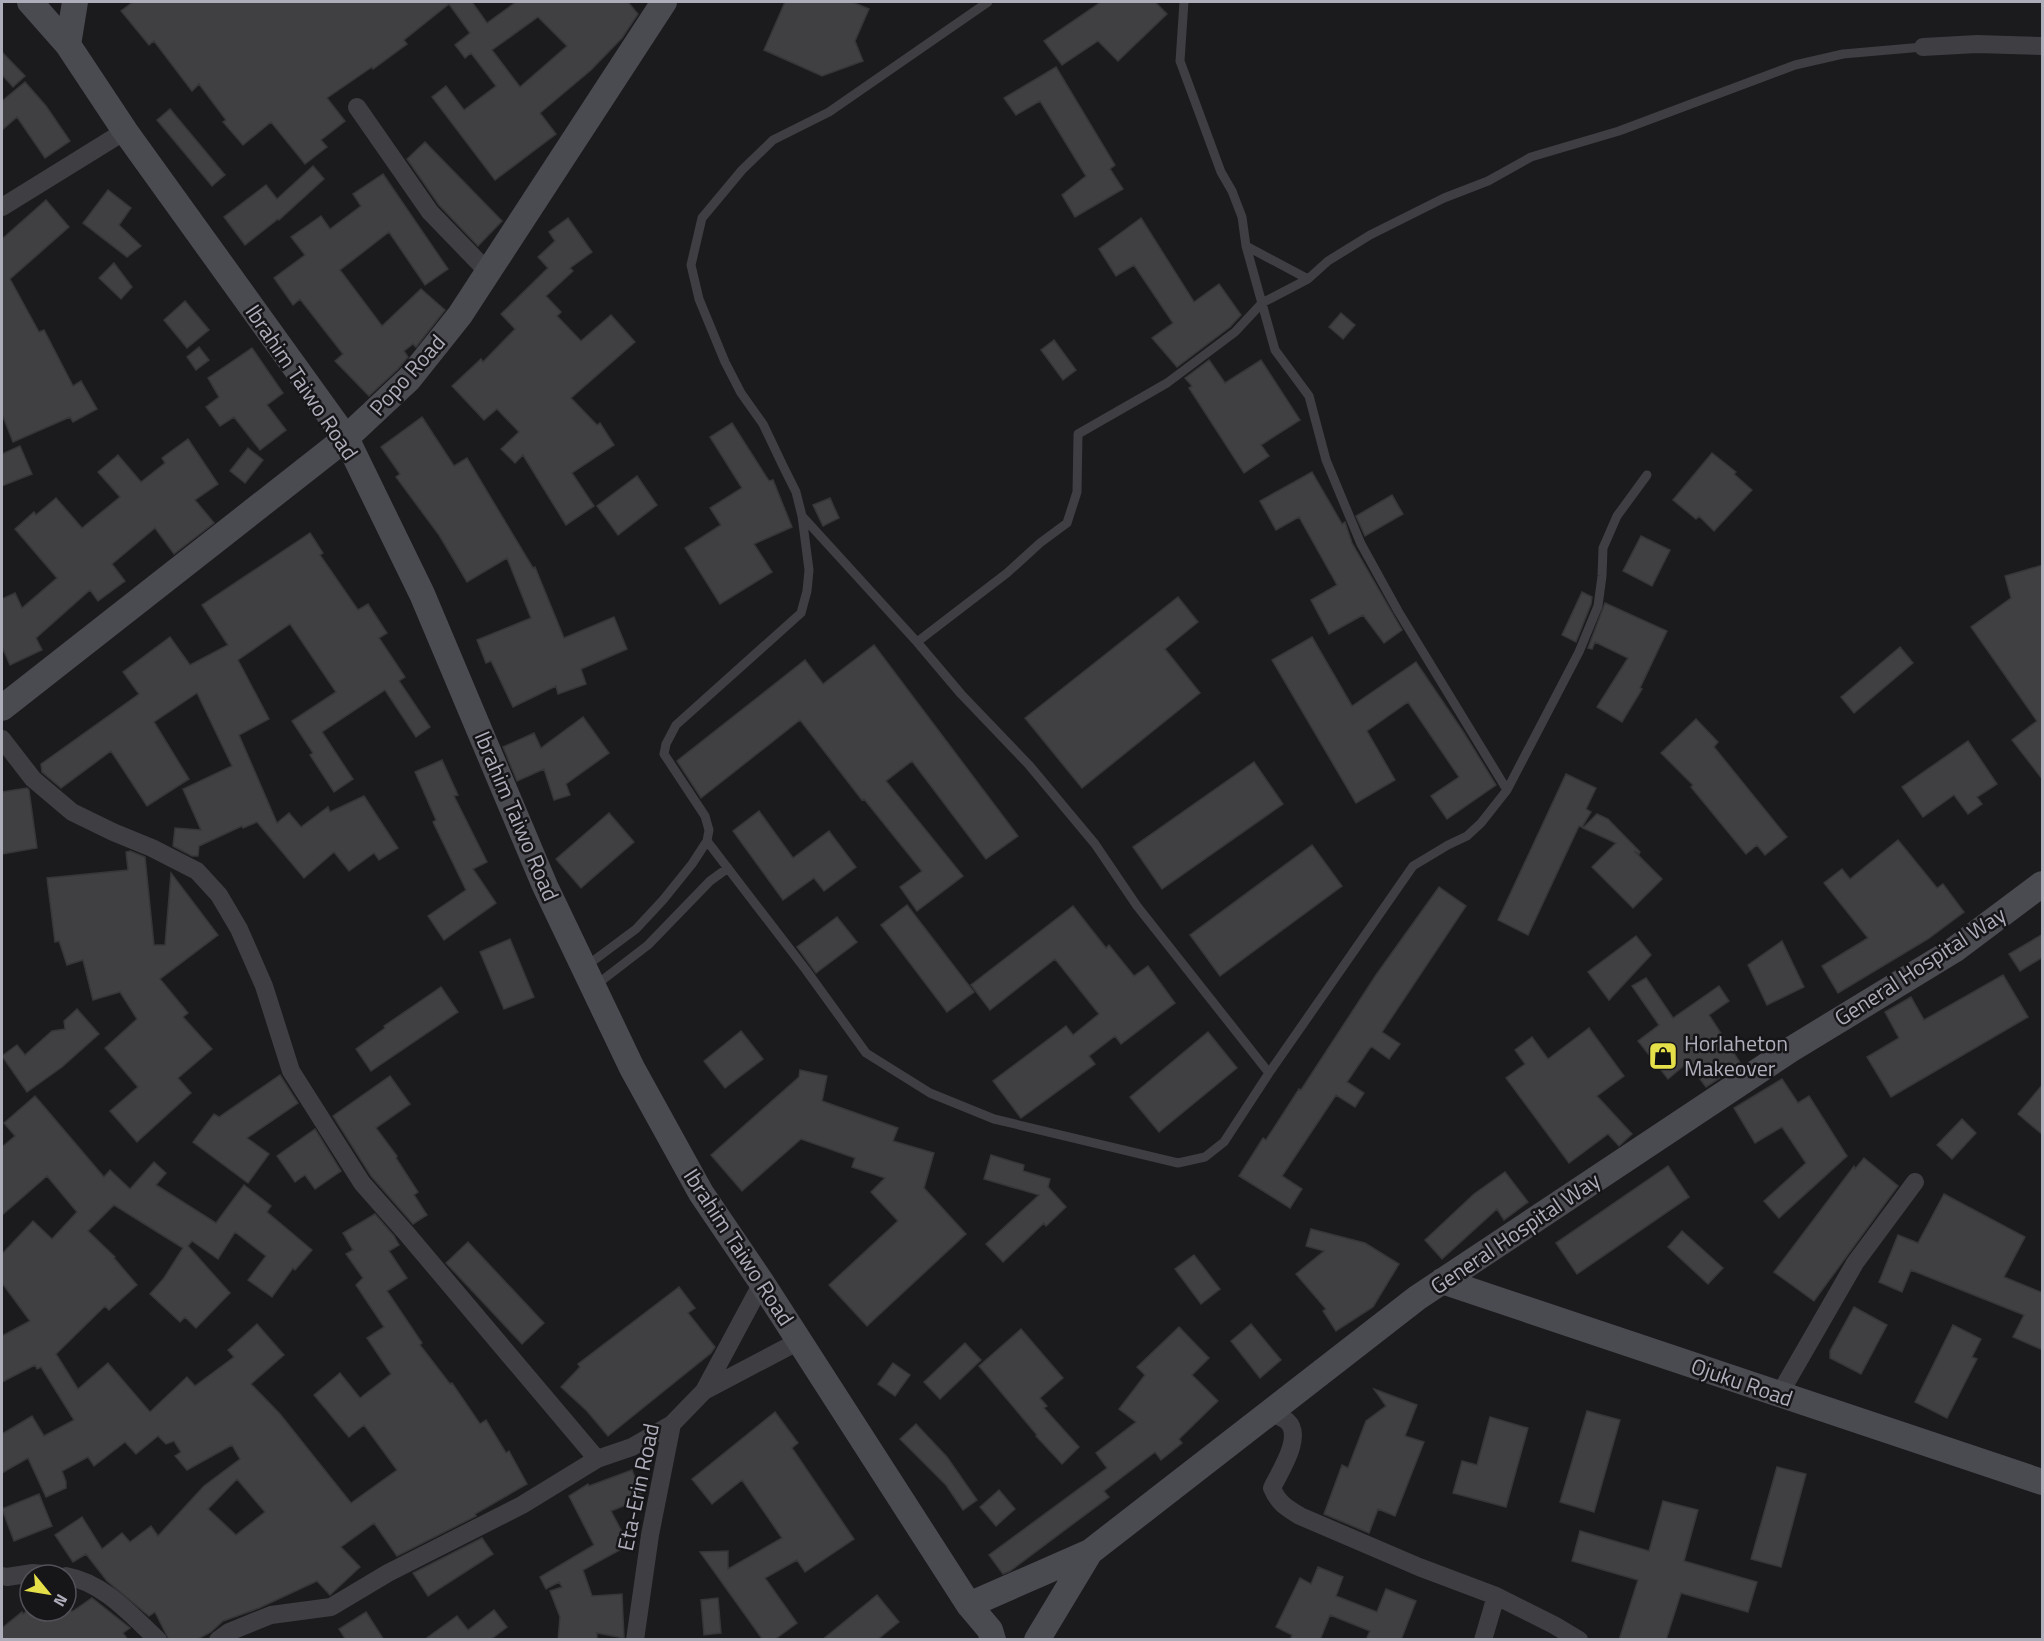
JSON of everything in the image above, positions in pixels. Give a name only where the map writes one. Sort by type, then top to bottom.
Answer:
[{"type":"main road","name":"Ibrahim Taiwo Road","points":[[30,2],[68,45],[126,131],[346,438],[422,594],[545,886],[632,1068],[701,1193],[762,1283],[969,1605],[990,1630],[993,1640]]},
{"type":"main road","points":[[68,45],[75,2]]},
{"type":"main road","name":"Popo Road","points":[[2,708],[346,438],[409,379],[460,315],[661,3]]},
{"type":"main road","name":"General Hospital Way","points":[[1037,1640],[1090,1552],[1417,1298],[1790,1050],[1954,950],[2043,884]]},
{"type":"main road","name":"Ojuku Road","points":[[1442,1281],[2043,1482]]},
{"type":"main road","points":[[969,1605],[1090,1552]]},
{"type":"street","points":[[1923,47],[1977,44],[2043,46]]},
{"type":"street","points":[[357,107],[430,212],[488,272]]},
{"type":"street","points":[[2,207],[126,131]]},
{"type":"street","points":[[2,739],[33,779],[72,812],[112,832],[153,848],[197,871],[219,895],[239,929],[264,986],[291,1071],[362,1183],[597,1459]]},
{"type":"street","points":[[1779,1395],[1856,1263],[1915,1182]]},
{"type":"street","points":[[704,1391],[762,1283]]},
{"type":"street","name":"Eta-Erin Road","points":[[636,1640],[650,1535],[672,1424],[704,1391],[799,1341]]},
{"type":"street","points":[[1269,1412],[1288,1422],[1294,1432],[1293,1443],[1272,1488],[1276,1499],[1286,1508],[1419,1567],[1496,1596],[1554,1624],[1579,1640]]},
{"type":"street","points":[[218,1640],[229,1632],[271,1615],[331,1606],[388,1573],[522,1505],[597,1459],[632,1447],[672,1424]]},
{"type":"street","points":[[3,1580],[18,1576]]},
{"type":"street","points":[[78,1580],[99,1588],[158,1640]]},
{"type":"street","points":[[1483,1640],[1496,1596]]},
{"type":"lane","points":[[589,977],[663,900],[707,841],[708,830],[705,816],[664,754],[666,744],[676,725],[801,613],[807,591],[809,570],[802,516],[796,492],[763,424],[741,393],[725,362],[699,299],[691,265],[702,218],[742,170],[774,140],[829,112],[988,2]]},
{"type":"lane","points":[[1184,2],[1180,61],[1221,172],[1232,191],[1238,208],[1246,246],[1275,350],[1310,396],[1326,460],[1361,544],[1398,610],[1507,789]]},
{"type":"lane","points":[[918,642],[1067,523],[1077,492],[1078,434],[1167,383],[1235,332],[1262,303],[1308,279],[1328,261],[1370,235],[1444,198],[1488,181],[1531,157],[1619,131],[1795,65],[1843,54],[1923,47]]},
{"type":"lane","points":[[1246,246],[1308,279]]},
{"type":"lane","points":[[707,841],[806,970],[866,1053],[930,1093],[994,1119],[1178,1163],[1205,1157],[1224,1142],[1269,1073],[1413,866],[1467,836],[1481,823],[1507,789],[1579,652],[1598,606],[1603,548],[1617,516],[1647,475]]},
{"type":"lane","points":[[802,516],[918,642],[961,694],[1029,765],[1095,844],[1137,906],[1269,1073]]},
{"type":"lane","points":[[589,977],[648,945],[710,881],[728,868]]},
{"type":"building","points":[[133,2],[472,2],[487,23],[516,2],[628,2],[638,14],[622,38],[591,70],[540,113],[556,134],[495,180],[432,97],[446,86],[464,110],[496,86],[471,53],[465,58],[455,45],[470,33],[449,4],[404,40],[407,44],[327,98],[345,121],[321,140],[327,147],[305,164],[271,122],[243,145],[223,122],[226,120],[199,84],[192,91],[154,41],[149,45],[121,11]],"holes":[[[538,17],[567,46],[520,87],[492,50]]]},
{"type":"building","points":[[785,2],[852,2],[869,9],[855,41],[863,61],[822,76],[764,50]]},
{"type":"building","points":[[1101,2],[1155,2],[1167,14],[1118,61],[1098,41],[1062,65],[1044,41]]},
{"type":"building","points":[[2,52],[25,76],[13,87],[2,75]]},
{"type":"building","points":[[1056,67],[1115,165],[1110,169],[1123,189],[1075,217],[1062,195],[1086,176],[1040,101],[1016,115],[1004,98]]},
{"type":"building","points":[[25,82],[46,106],[70,141],[45,158],[17,117],[2,130],[2,101]]},
{"type":"building","points":[[170,109],[225,175],[212,186],[157,120]]},
{"type":"building","points":[[425,142],[502,221],[478,246],[439,205],[407,159]]},
{"type":"building","points":[[313,166],[324,179],[279,220],[245,245],[224,217],[266,185],[277,199]]},
{"type":"building","points":[[383,174],[448,269],[425,285],[389,232],[340,270],[382,326],[421,289],[445,310],[416,347],[413,344],[404,351],[408,357],[398,369],[369,396],[335,361],[343,354],[300,299],[293,305],[274,278],[305,255],[291,237],[321,216],[330,229],[361,206],[353,194]]},
{"type":"building","points":[[108,190],[131,208],[119,225],[141,246],[127,257],[83,223]]},
{"type":"building","points":[[46,200],[69,227],[10,279],[39,332],[44,330],[73,386],[81,381],[97,409],[73,422],[70,417],[13,442],[2,414],[2,239]]},
{"type":"building","points":[[568,218],[592,252],[570,268],[573,271],[546,296],[561,312],[557,316],[581,341],[611,315],[635,342],[571,398],[597,425],[600,423],[614,445],[572,473],[594,506],[566,525],[523,455],[515,463],[501,449],[519,432],[497,409],[484,420],[452,386],[481,359],[483,362],[515,329],[501,314],[548,268],[538,257],[555,241],[549,232]]},
{"type":"building","points":[[1141,218],[1194,302],[1219,284],[1241,315],[1230,327],[1177,367],[1152,338],[1173,323],[1134,265],[1116,276],[1099,249]]},
{"type":"building","points":[[114,263],[132,287],[121,299],[99,278]]},
{"type":"building","points":[[185,301],[209,330],[187,348],[164,320]]},
{"type":"building","points":[[1341,313],[1355,325],[1343,339],[1329,327]]},
{"type":"building","points":[[1054,340],[1076,370],[1063,380],[1041,350]]},
{"type":"building","points":[[199,347],[209,360],[196,370],[187,357]]},
{"type":"building","points":[[252,348],[283,393],[267,405],[286,430],[260,450],[234,417],[220,426],[206,407],[219,397],[208,378]]},
{"type":"building","points":[[1209,360],[1225,383],[1261,360],[1300,420],[1261,445],[1269,456],[1244,473],[1189,388],[1192,386],[1185,378]]},
{"type":"building","points":[[422,417],[454,466],[467,458],[533,568],[535,567],[564,638],[614,617],[627,649],[581,669],[586,684],[558,694],[556,686],[513,707],[491,661],[486,663],[477,640],[531,618],[507,558],[467,582],[439,535],[396,477],[400,474],[381,447]]},
{"type":"building","points":[[732,423],[769,481],[773,480],[792,527],[754,544],[772,572],[720,604],[685,548],[721,525],[710,508],[742,488],[710,437]]},
{"type":"building","points":[[188,439],[218,484],[195,500],[214,523],[174,554],[155,528],[112,564],[125,581],[98,601],[90,590],[36,638],[42,650],[10,665],[2,647],[2,599],[15,593],[22,608],[57,578],[15,529],[34,512],[36,515],[56,498],[82,528],[120,497],[98,472],[118,455],[141,482],[165,463],[162,458]]},
{"type":"building","points":[[20,446],[32,474],[2,486],[2,454]]},
{"type":"building","points":[[248,448],[263,460],[245,483],[230,471]]},
{"type":"building","points":[[1712,453],[1736,472],[1734,474],[1752,490],[1714,531],[1699,516],[1696,519],[1673,500]]},
{"type":"building","points":[[1312,472],[1342,524],[1345,522],[1352,543],[1402,630],[1384,643],[1363,615],[1329,634],[1311,600],[1337,585],[1299,517],[1276,530],[1260,501]]},
{"type":"building","points":[[637,476],[657,505],[618,535],[597,506]]},
{"type":"building","points":[[1392,495],[1403,514],[1365,536],[1356,516]]},
{"type":"building","points":[[830,498],[839,518],[823,526],[813,505]]},
{"type":"building","points":[[310,533],[323,553],[320,555],[358,610],[368,604],[387,633],[379,638],[405,677],[399,681],[430,727],[416,737],[385,690],[322,732],[353,779],[334,792],[310,755],[313,753],[292,721],[336,692],[290,624],[238,660],[269,719],[239,735],[277,823],[289,813],[301,827],[328,807],[330,812],[364,796],[398,848],[379,860],[374,853],[349,871],[334,852],[304,878],[257,822],[243,828],[242,826],[199,846],[198,856],[192,856],[173,846],[175,828],[201,830],[183,789],[232,766],[197,693],[154,722],[189,779],[147,806],[111,751],[61,788],[42,772],[41,764],[139,694],[123,672],[170,637],[190,665],[228,645],[202,605]]},
{"type":"building","points":[[1641,536],[1670,550],[1652,586],[1623,571]]},
{"type":"building","points":[[2043,565],[2043,780],[2012,740],[2037,721],[1971,627],[2011,598],[2005,576]]},
{"type":"building","points":[[1582,592],[1592,597],[1576,642],[1562,635]]},
{"type":"building","points":[[1178,597],[1198,622],[1165,649],[1200,693],[1082,788],[1025,718]]},
{"type":"building","points":[[1605,603],[1667,631],[1640,688],[1642,689],[1622,722],[1597,707],[1628,658],[1595,642],[1592,649],[1588,648]]},
{"type":"building","points":[[1312,637],[1352,706],[1416,662],[1496,785],[1447,819],[1431,796],[1459,777],[1408,702],[1367,731],[1395,780],[1356,803],[1272,660]]},
{"type":"building","points":[[874,645],[1018,836],[986,859],[912,761],[886,781],[963,876],[917,911],[900,887],[922,871],[864,799],[862,800],[800,720],[701,798],[677,761],[805,660],[823,684]]},
{"type":"building","points":[[1900,647],[1913,663],[1854,713],[1841,697]]},
{"type":"building","points":[[583,717],[609,753],[566,784],[570,795],[554,800],[544,769],[517,781],[503,747],[534,733],[541,748]]},
{"type":"building","points":[[1696,719],[1718,742],[1714,747],[1787,837],[1765,855],[1757,845],[1746,854],[1691,787],[1693,785],[1661,753]]},
{"type":"building","points":[[1968,741],[1997,784],[1977,797],[1982,804],[1968,814],[1954,795],[1923,817],[1902,787]]},
{"type":"building","points":[[442,760],[458,795],[454,796],[487,862],[473,869],[496,903],[444,940],[428,916],[466,890],[433,822],[436,820],[415,772]]},
{"type":"building","points":[[1254,762],[1283,804],[1162,889],[1133,847]]},
{"type":"building","points":[[1566,774],[1596,788],[1586,809],[1591,812],[1582,827],[1579,826],[1528,935],[1498,920]]},
{"type":"building","points":[[27,788],[37,848],[2,854],[2,792]]},
{"type":"building","points":[[759,811],[793,858],[829,831],[856,867],[824,891],[814,878],[783,900],[733,831]]},
{"type":"building","points":[[609,813],[634,842],[581,888],[556,859]]},
{"type":"building","points":[[1597,814],[1608,819],[1640,852],[1639,854],[1634,851],[1662,879],[1633,908],[1592,867],[1616,843],[1583,828]]},
{"type":"building","points":[[1898,840],[1937,888],[1943,884],[1964,912],[1928,939],[1838,993],[1822,966],[1868,938],[1824,883],[1842,869],[1850,879]]},
{"type":"building","points":[[1312,845],[1342,886],[1220,976],[1190,935]]},
{"type":"building","points":[[130,851],[145,857],[154,945],[165,945],[171,873],[218,935],[160,979],[188,1013],[183,1017],[212,1049],[178,1078],[191,1093],[137,1142],[110,1111],[138,1087],[105,1048],[137,1019],[120,992],[93,1000],[83,960],[67,965],[59,941],[55,942],[47,878],[128,870],[126,852]]},
{"type":"building","points":[[1439,887],[1466,906],[1382,1032],[1400,1044],[1389,1059],[1372,1047],[1370,1048],[1347,1082],[1364,1093],[1355,1107],[1336,1095],[1282,1176],[1302,1189],[1290,1208],[1239,1176],[1263,1138],[1266,1140],[1299,1089],[1301,1090],[1376,975]]},
{"type":"building","points":[[907,905],[974,992],[947,1012],[881,925]]},
{"type":"building","points":[[1073,906],[1106,948],[1109,945],[1134,976],[1148,966],[1175,1003],[1121,1044],[1115,1036],[1089,1056],[1095,1064],[1021,1118],[993,1081],[1066,1026],[1073,1035],[1099,1014],[1055,959],[990,1010],[971,985]]},
{"type":"building","points":[[837,917],[857,942],[816,973],[797,947]]},
{"type":"building","points":[[2043,934],[2043,957],[2020,971],[2009,954]]},
{"type":"building","points":[[1636,936],[1651,955],[1609,1000],[1588,972]]},
{"type":"building","points":[[510,939],[534,997],[504,1009],[480,952]]},
{"type":"building","points":[[1782,941],[1804,987],[1767,1005],[1748,965]]},
{"type":"building","points":[[2003,975],[2028,1017],[1891,1097],[1867,1057],[1899,1038],[1885,1012],[1911,997],[1924,1020]]},
{"type":"building","points":[[1646,978],[1673,1018],[1719,986],[1729,1001],[1709,1015],[1741,1064],[1706,1087],[1686,1064],[1668,1079],[1638,1041],[1659,1025],[1632,986]]},
{"type":"building","points":[[441,987],[458,1012],[371,1071],[356,1049],[385,1028],[384,1026]]},
{"type":"building","points":[[77,1009],[99,1034],[62,1067],[27,1092],[2,1056],[17,1045],[25,1055],[52,1031],[65,1029],[64,1021]]},
{"type":"building","points":[[1589,1028],[1624,1076],[1597,1096],[1632,1134],[1619,1146],[1608,1134],[1569,1163],[1506,1078],[1525,1064],[1515,1050],[1532,1037],[1548,1059]]},
{"type":"building","points":[[741,1031],[763,1059],[725,1088],[704,1061]]},
{"type":"building","points":[[1208,1032],[1237,1068],[1159,1132],[1130,1097]]},
{"type":"building","points":[[800,1070],[827,1076],[822,1101],[898,1128],[893,1141],[934,1153],[924,1188],[966,1234],[867,1326],[829,1285],[898,1221],[871,1192],[885,1178],[852,1167],[855,1158],[801,1139],[742,1191],[711,1155],[799,1077]]},
{"type":"building","points":[[280,1075],[298,1103],[247,1138],[269,1154],[248,1183],[193,1142],[214,1114],[219,1117]]},
{"type":"building","points":[[390,1076],[410,1104],[376,1128],[397,1156],[396,1158],[418,1192],[414,1195],[427,1215],[413,1224],[371,1176],[333,1116]]},
{"type":"building","points":[[1782,1079],[1798,1103],[1809,1096],[1847,1156],[1779,1218],[1764,1201],[1806,1163],[1782,1127],[1755,1143],[1734,1108]]},
{"type":"building","points":[[2043,1084],[2043,1135],[2018,1114]]},
{"type":"building","points":[[35,1096],[104,1177],[110,1170],[130,1189],[154,1162],[166,1173],[156,1185],[216,1223],[244,1185],[271,1206],[267,1212],[312,1250],[295,1270],[293,1268],[272,1297],[248,1280],[266,1256],[235,1232],[218,1259],[192,1241],[188,1246],[230,1293],[196,1328],[185,1317],[180,1322],[150,1294],[164,1278],[183,1248],[114,1205],[88,1231],[115,1257],[137,1285],[109,1310],[105,1306],[56,1354],[78,1389],[108,1363],[150,1412],[187,1377],[195,1386],[234,1357],[228,1350],[257,1324],[284,1355],[251,1384],[280,1414],[351,1503],[397,1470],[364,1425],[349,1437],[314,1395],[340,1373],[360,1398],[391,1374],[367,1338],[384,1327],[356,1285],[363,1278],[346,1254],[353,1250],[343,1233],[375,1214],[399,1245],[389,1251],[407,1278],[387,1291],[422,1343],[420,1345],[450,1384],[452,1383],[480,1424],[486,1420],[506,1453],[509,1451],[527,1484],[475,1514],[476,1516],[397,1556],[374,1523],[341,1547],[360,1567],[330,1595],[317,1581],[259,1608],[223,1621],[211,1632],[196,1640],[169,1640],[155,1612],[149,1616],[107,1581],[86,1554],[73,1562],[55,1535],[82,1517],[102,1549],[122,1533],[130,1542],[151,1526],[158,1536],[204,1486],[240,1459],[232,1445],[187,1470],[175,1456],[181,1452],[174,1441],[166,1444],[158,1436],[136,1454],[125,1442],[94,1466],[88,1457],[62,1471],[66,1488],[46,1497],[28,1458],[2,1473],[2,1434],[32,1416],[44,1436],[74,1420],[41,1367],[37,1369],[35,1365],[2,1382],[2,1336],[30,1321],[2,1283],[2,1254],[33,1221],[52,1239],[77,1212],[47,1176],[2,1215],[2,1147],[15,1136],[4,1123]],"holes":[[[237,1479],[265,1512],[236,1535],[208,1509]]]},
{"type":"building","points":[[1962,1119],[1976,1133],[1952,1159],[1937,1145]]},
{"type":"building","points":[[315,1129],[341,1171],[315,1189],[305,1175],[295,1182],[277,1156]]},
{"type":"building","points":[[991,1155],[1024,1165],[1023,1171],[1050,1179],[1048,1187],[1066,1207],[1046,1226],[1044,1223],[1003,1262],[986,1244],[1039,1195],[984,1179]]},
{"type":"building","points":[[1864,1158],[1898,1186],[1814,1301],[1774,1272],[1854,1166],[1855,1169]]},
{"type":"building","points":[[1668,1166],[1689,1197],[1577,1274],[1556,1243]]},
{"type":"building","points":[[1505,1172],[1528,1202],[1504,1220],[1497,1209],[1442,1259],[1425,1240],[1474,1194]]},
{"type":"building","points":[[1944,1194],[2025,1237],[2004,1277],[2043,1293],[2043,1350],[2013,1337],[2024,1315],[1911,1270],[1902,1292],[1879,1282],[1898,1235],[1918,1243]]},
{"type":"building","points":[[1311,1229],[1365,1243],[1399,1264],[1373,1307],[1336,1331],[1323,1311],[1326,1309],[1296,1274],[1324,1251],[1306,1246]]},
{"type":"building","points":[[1682,1231],[1723,1268],[1708,1284],[1668,1247]]},
{"type":"building","points":[[468,1242],[544,1323],[522,1344],[446,1263]]},
{"type":"building","points":[[1194,1255],[1220,1289],[1201,1304],[1175,1269]]},
{"type":"building","points":[[679,1287],[695,1308],[688,1313],[715,1347],[711,1353],[608,1436],[587,1411],[561,1387],[580,1367],[578,1364]]},
{"type":"building","points":[[1854,1307],[1887,1325],[1861,1374],[1830,1358],[1830,1351]]},
{"type":"building","points":[[1251,1324],[1281,1360],[1260,1378],[1231,1341]]},
{"type":"building","points":[[1953,1325],[1981,1339],[1972,1357],[1977,1359],[1947,1418],[1915,1402]]},
{"type":"building","points":[[1179,1327],[1209,1358],[1192,1375],[1218,1401],[1179,1439],[1182,1443],[1161,1460],[1155,1452],[1104,1491],[1109,1497],[1003,1574],[989,1555],[1107,1468],[1096,1453],[1136,1422],[1119,1409],[1145,1375],[1137,1367]]},
{"type":"building","points":[[1021,1329],[1063,1378],[1040,1398],[1047,1406],[1044,1408],[1079,1447],[1062,1464],[979,1366]]},
{"type":"building","points":[[965,1343],[981,1360],[940,1399],[924,1382]]},
{"type":"building","points":[[893,1363],[910,1375],[895,1396],[878,1384]]},
{"type":"building","points":[[1374,1389],[1417,1405],[1405,1436],[1424,1442],[1395,1516],[1378,1509],[1369,1533],[1324,1514],[1342,1465],[1348,1468],[1366,1421],[1386,1406]]},
{"type":"building","points":[[1587,1411],[1620,1420],[1594,1512],[1560,1502]]},
{"type":"building","points":[[775,1412],[798,1443],[792,1448],[854,1539],[805,1572],[797,1560],[765,1578],[797,1623],[774,1640],[763,1640],[700,1552],[728,1551],[728,1569],[782,1538],[742,1480],[712,1504],[692,1479]]},
{"type":"building","points":[[1490,1417],[1528,1428],[1506,1507],[1453,1493],[1462,1461],[1477,1465]]},
{"type":"building","points":[[916,1424],[947,1457],[977,1500],[963,1510],[946,1485],[900,1439]]},
{"type":"building","points":[[1777,1467],[1806,1474],[1781,1567],[1751,1559]]},
{"type":"building","points":[[632,1470],[643,1498],[611,1511],[629,1545],[583,1570],[592,1596],[622,1594],[624,1638],[597,1633],[597,1640],[558,1640],[560,1617],[550,1591],[562,1587],[559,1582],[546,1589],[540,1577],[594,1545],[569,1496],[588,1484],[589,1486]]},
{"type":"building","points":[[999,1490],[1015,1509],[996,1526],[980,1507]]},
{"type":"building","points":[[39,1494],[52,1526],[14,1541],[2,1509]]},
{"type":"building","points":[[1663,1501],[1698,1510],[1684,1561],[1757,1582],[1748,1612],[1681,1593],[1666,1640],[1619,1640],[1638,1580],[1572,1561],[1580,1531],[1649,1551]]},
{"type":"building","points":[[482,1538],[493,1554],[428,1596],[413,1573]]},
{"type":"building","points":[[1318,1567],[1343,1577],[1336,1596],[1377,1612],[1386,1589],[1416,1601],[1401,1640],[1366,1640],[1370,1631],[1330,1615],[1320,1640],[1290,1640],[1292,1635],[1276,1627],[1300,1578],[1311,1584]]},
{"type":"building","points":[[877,1595],[899,1622],[877,1640],[822,1640]]},
{"type":"building","points":[[92,1598],[130,1628],[123,1633],[128,1640],[2,1640],[2,1628],[18,1615],[18,1623],[78,1623],[78,1608]]},
{"type":"building","points":[[718,1598],[721,1633],[704,1635],[701,1600]]},
{"type":"building","points":[[494,1610],[507,1627],[490,1640],[424,1640],[457,1616],[468,1630]]},
{"type":"building","points":[[366,1612],[384,1640],[346,1640],[339,1629]]},
{"type":"place","name":"Horlaheton Makeover","points":[[1663,1056]]}]
